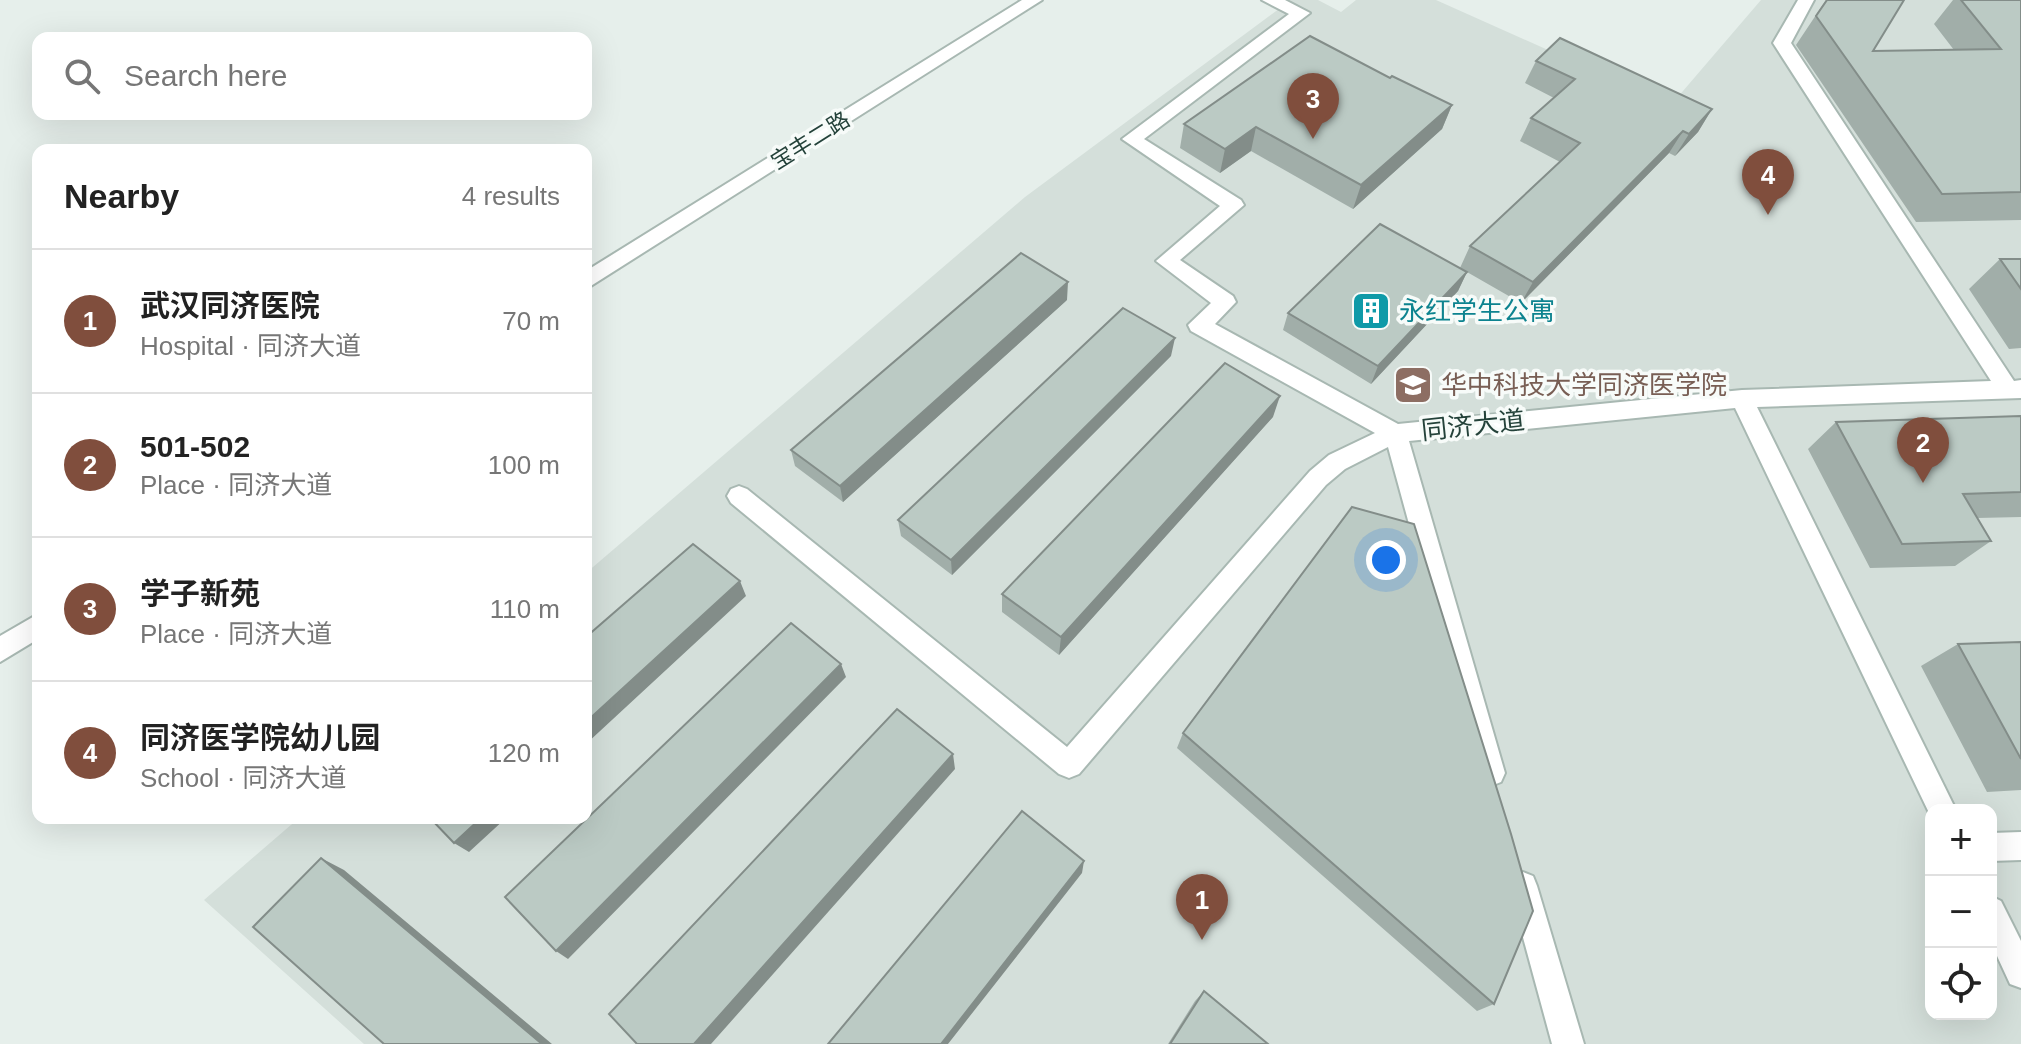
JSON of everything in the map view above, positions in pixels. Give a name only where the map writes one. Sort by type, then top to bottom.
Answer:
[{"type":"street","name":"宝丰二路","points":[[592,277],[1034,0]]},
{"type":"street","points":[[1270,0],[1301,13],[1131,139],[1234,205],[1166,261],[1226,302],[1199,325],[1395,433],[1499,799]]},
{"type":"street","points":[[1806,0],[1782,43],[2014,390]]},
{"type":"street","name":"同济大道","points":[[739,496],[1069,765],[1318,478],[1337,462],[1395,433],[1742,399],[2014,390]]},
{"type":"street","points":[[1742,399],[1939,804]]},
{"type":"street","points":[[0,650],[32,629]]},
{"type":"street","points":[[1997,847],[2021,846]]},
{"type":"street","points":[[1516,861],[1568,1044]]},
{"type":"street","points":[[1997,923],[2021,973]]},
{"type":"shaded area","name":"华中科技大学同济医学院","points":[[1291,0],[1318,0],[1341,12],[1356,0],[1436,0],[1671,105],[1761,0],[2021,0],[2021,1044],[364,1044],[204,900],[292,824],[592,824],[592,568],[1025,197]]},
{"type":"building","points":[[1827,0],[1904,0],[1873,51],[2001,49],[1961,0],[2021,0],[2021,192],[1942,194],[1816,16]]},
{"type":"building","points":[[1310,36],[1390,78],[1392,76],[1452,105],[1361,185],[1256,127],[1225,149],[1184,124]]},
{"type":"building","points":[[1560,38],[1712,109],[1689,134],[1683,131],[1533,282],[1470,246],[1580,143],[1531,118],[1575,79],[1536,61]]},
{"type":"building","name":"永红学生公寓","points":[[1380,224],[1467,272],[1378,366],[1288,313]]},
{"type":"building","points":[[1021,253],[1068,282],[840,486],[791,450]]},
{"type":"building","points":[[2000,259],[2021,259],[2021,289]]},
{"type":"building","points":[[1123,308],[1175,338],[951,560],[898,520]]},
{"type":"building","points":[[1225,363],[1280,396],[1061,637],[1002,594]]},
{"type":"building","points":[[2021,416],[2021,492],[1963,494],[1991,541],[1902,544],[1836,422]]},
{"type":"building","points":[[1352,507],[1414,524],[1533,911],[1494,1004],[1183,733]]},
{"type":"building","points":[[693,544],[740,581],[592,717],[592,632]]},
{"type":"building","points":[[791,623],[841,664],[556,951],[505,897],[581,824],[592,824],[592,814]]},
{"type":"building","points":[[2021,642],[2021,759],[1958,644]]},
{"type":"building","points":[[897,709],[953,754],[694,1044],[637,1044],[609,1014]]},
{"type":"building","points":[[1022,811],[1084,861],[941,1044],[828,1044]]},
{"type":"building","points":[[436,824],[475,824],[454,843]]},
{"type":"building","points":[[321,858],[542,1044],[384,1044],[253,927]]},
{"type":"building","points":[[1204,991],[1268,1044],[1170,1044]]},
{"type":"place","name":"学子新苑","points":[[1313,139]]},
{"type":"place","name":"同济医学院幼儿园","points":[[1768,215]]},
{"type":"place","name":"永红学生公寓","points":[[1371,311]]},
{"type":"place","name":"华中科技大学同济医学院","points":[[1413,385]]},
{"type":"place","name":"501-502","points":[[1923,483]]},
{"type":"place","name":"武汉同济医院","points":[[1202,940]]}]
